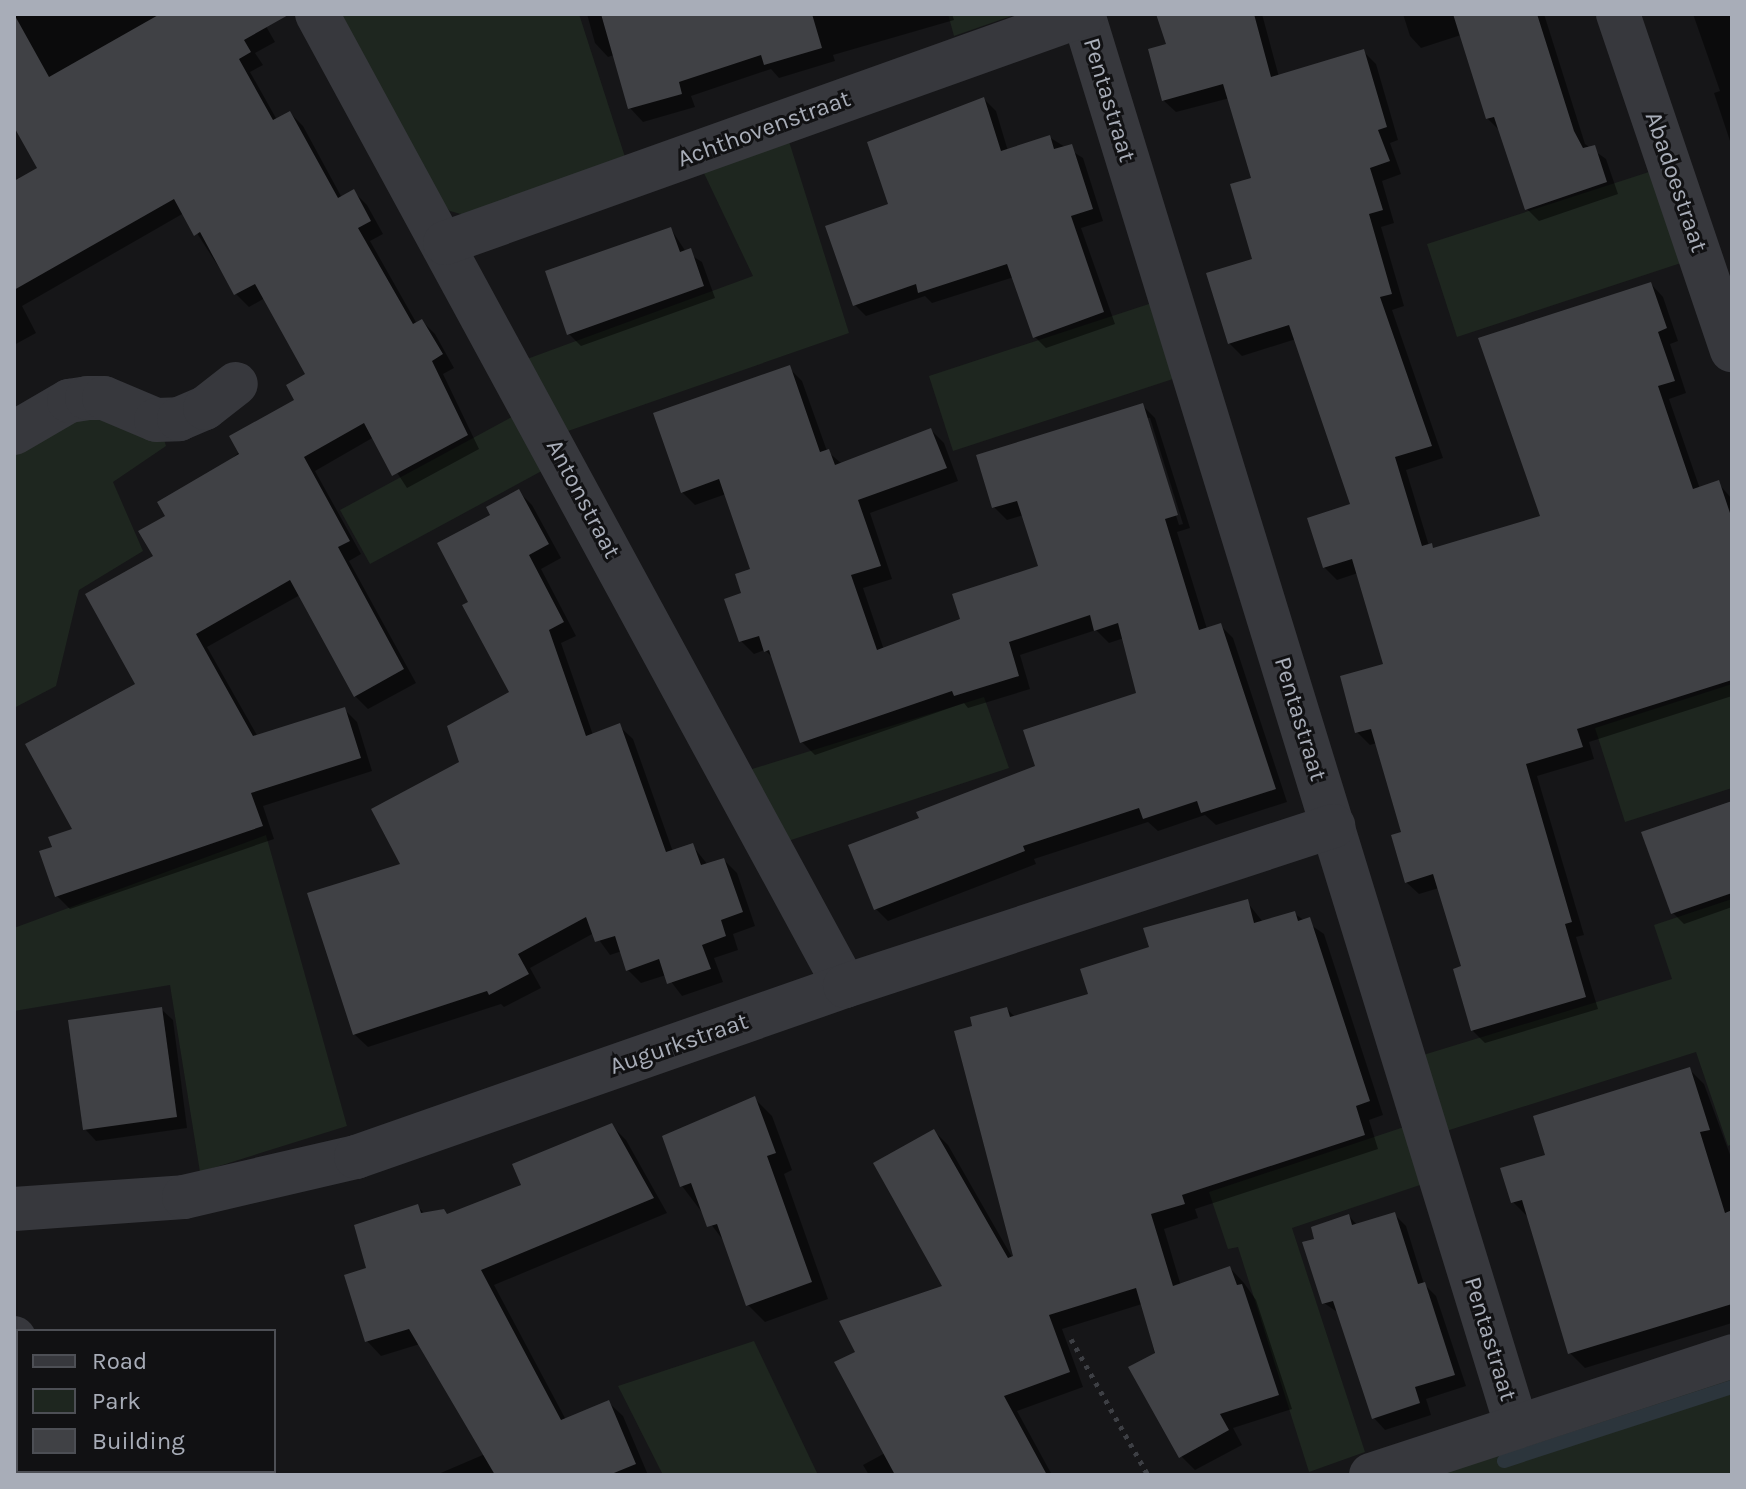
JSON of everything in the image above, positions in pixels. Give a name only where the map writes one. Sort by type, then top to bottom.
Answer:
[{"type":"street","name":"Antonstraat","points":[[317,14],[445,243],[845,986]]},
{"type":"street","name":"Abadoestraat","points":[[1618,14],[1732,350]]},
{"type":"street","name":"Achthovenstraat","points":[[445,243],[1083,15]]},
{"type":"street","name":"Pentastraat","points":[[1083,15],[1516,1424]]},
{"type":"street","points":[[14,433],[69,401],[87,398],[104,398],[156,420],[179,419],[205,408],[236,384]]},
{"type":"street","name":"Augurkstraat","points":[[14,1209],[184,1197],[356,1157],[845,986],[1333,826]]},
{"type":"street","points":[[1371,1475],[1516,1424],[1732,1356]]},
{"type":"path","points":[[1071,1339],[1148,1475]]},
{"type":"green space","points":[[336,14],[579,14],[625,157],[464,215],[450,211],[437,199]]},
{"type":"green space","points":[[948,14],[1017,14],[954,36]]},
{"type":"green space","points":[[787,135],[849,333],[568,431],[527,359],[753,276],[702,169]]},
{"type":"green space","points":[[1652,171],[1681,263],[1457,337],[1427,244]]},
{"type":"green space","points":[[1152,303],[1176,378],[953,451],[929,376]]},
{"type":"green space","points":[[519,413],[549,467],[370,564],[340,510]]},
{"type":"green space","points":[[79,414],[163,436],[166,446],[113,482],[143,551],[79,590],[56,686],[14,708],[14,443]]},
{"type":"green space","points":[[1732,684],[1732,788],[1625,822],[1595,728]]},
{"type":"green space","points":[[984,697],[1009,768],[788,841],[749,770]]},
{"type":"green space","points":[[266,835],[347,1126],[200,1172],[170,985],[14,1011],[14,928]]},
{"type":"green space","points":[[1732,899],[1732,1144],[1728,1146],[1696,1052],[1443,1132],[1420,1056],[1672,979],[1654,925]]},
{"type":"green space","points":[[1404,1127],[1423,1184],[1292,1228],[1365,1452],[1309,1472],[1238,1247],[1228,1249],[1209,1192]]},
{"type":"green space","points":[[754,1341],[818,1475],[663,1475],[618,1386]]},
{"type":"green space","points":[[1732,1374],[1732,1475],[1426,1475]]},
{"type":"building","points":[[14,14],[49,77],[160,14],[290,14],[244,40],[251,52],[239,59],[273,120],[290,111],[338,198],[354,189],[371,221],[358,228],[413,324],[422,319],[443,354],[432,361],[468,435],[392,476],[364,423],[304,457],[350,541],[338,547],[404,669],[354,697],[290,580],[196,634],[253,736],[345,707],[361,758],[251,793],[263,826],[55,897],[39,851],[52,847],[48,837],[72,829],[25,744],[135,684],[85,594],[153,556],[138,531],[165,516],[157,502],[239,454],[229,436],[294,400],[286,385],[305,374],[255,284],[234,295],[200,232],[194,236],[174,199],[14,290],[14,181],[37,168],[14,127]]},
{"type":"building","points":[[601,14],[812,14],[822,48],[764,65],[761,55],[679,82],[682,94],[628,109]]},
{"type":"building","points":[[1156,14],[1254,14],[1271,77],[1364,49],[1387,127],[1378,130],[1390,161],[1370,168],[1383,210],[1369,214],[1392,294],[1380,297],[1432,446],[1395,457],[1422,546],[1432,543],[1433,548],[1540,516],[1478,338],[1651,282],[1667,328],[1658,332],[1675,381],[1658,386],[1693,489],[1719,480],[1732,519],[1732,680],[1577,729],[1583,747],[1526,764],[1572,922],[1565,924],[1586,997],[1471,1031],[1453,969],[1461,966],[1433,874],[1405,883],[1391,835],[1401,832],[1371,729],[1355,733],[1340,676],[1383,664],[1352,559],[1323,568],[1307,518],[1350,504],[1289,325],[1228,344],[1206,273],[1252,259],[1230,184],[1251,178],[1223,84],[1162,101],[1148,49],[1166,44]]},
{"type":"building","points":[[1453,14],[1537,14],[1574,131],[1583,148],[1595,145],[1607,182],[1525,210],[1494,117],[1486,119]]},
{"type":"building","points":[[984,97],[1001,151],[1050,135],[1054,149],[1072,144],[1093,209],[1071,216],[1104,312],[1033,338],[1007,264],[918,293],[916,284],[853,306],[825,226],[888,204],[867,142]]},
{"type":"building","points":[[671,227],[680,252],[691,248],[704,286],[567,335],[545,271]]},
{"type":"building","points":[[790,365],[820,452],[829,449],[835,465],[931,428],[947,468],[858,500],[881,566],[851,575],[877,650],[960,619],[952,594],[1038,566],[1017,501],[992,508],[976,455],[1143,403],[1178,515],[1165,519],[1199,630],[1221,623],[1276,789],[1201,813],[1197,801],[1143,819],[1139,808],[1023,846],[1025,851],[874,910],[848,845],[919,818],[916,812],[1035,766],[1023,730],[1136,693],[1118,623],[1094,631],[1090,615],[1009,642],[1019,676],[954,696],[952,691],[800,743],[769,650],[764,652],[759,636],[739,642],[724,599],[741,593],[735,574],[750,569],[719,479],[681,493],[653,413]]},
{"type":"building","points":[[519,489],[549,544],[529,555],[564,622],[549,630],[586,736],[620,723],[666,852],[693,843],[701,865],[724,858],[743,912],[721,920],[726,936],[702,945],[711,969],[667,984],[659,959],[626,971],[615,936],[595,942],[586,917],[518,954],[529,974],[489,995],[487,991],[353,1035],[307,893],[400,864],[371,809],[459,762],[447,726],[509,692],[462,605],[468,602],[437,543],[490,515],[486,507]]},
{"type":"building","points":[[1732,801],[1732,893],[1671,914],[1641,832]]},
{"type":"building","points":[[1248,899],[1254,923],[1295,911],[1298,921],[1310,917],[1370,1101],[1356,1106],[1365,1135],[1182,1195],[1185,1204],[1151,1214],[1173,1286],[1230,1266],[1237,1285],[1242,1284],[1279,1395],[1220,1414],[1229,1430],[1179,1458],[1128,1367],[1155,1353],[1136,1288],[1049,1315],[1070,1372],[1004,1396],[1047,1475],[895,1475],[834,1362],[855,1352],[839,1321],[942,1286],[873,1163],[934,1129],[1008,1258],[1013,1256],[954,1031],[972,1026],[970,1017],[1007,1007],[1010,1017],[1088,994],[1080,969],[1149,947],[1143,928]]},
{"type":"building","points":[[162,1007],[177,1117],[83,1130],[68,1020]]},
{"type":"building","points":[[1690,1067],[1710,1130],[1700,1132],[1725,1213],[1732,1210],[1732,1304],[1568,1354],[1522,1200],[1511,1203],[1500,1168],[1545,1155],[1533,1116]]},
{"type":"building","points":[[755,1096],[776,1153],[767,1156],[812,1282],[746,1306],[717,1224],[707,1227],[691,1183],[680,1187],[662,1136]]},
{"type":"building","points":[[612,1123],[654,1198],[481,1270],[561,1420],[609,1400],[636,1464],[609,1475],[495,1475],[409,1329],[365,1342],[344,1275],[366,1268],[354,1225],[418,1204],[421,1213],[444,1209],[447,1214],[521,1185],[512,1164]]},
{"type":"building","points":[[1395,1212],[1418,1284],[1425,1282],[1455,1375],[1415,1387],[1420,1403],[1372,1419],[1333,1301],[1322,1304],[1302,1242],[1314,1239],[1311,1227],[1349,1214],[1352,1225]]},
{"type":"waterway","points":[[1504,1461],[1732,1387]]}]
